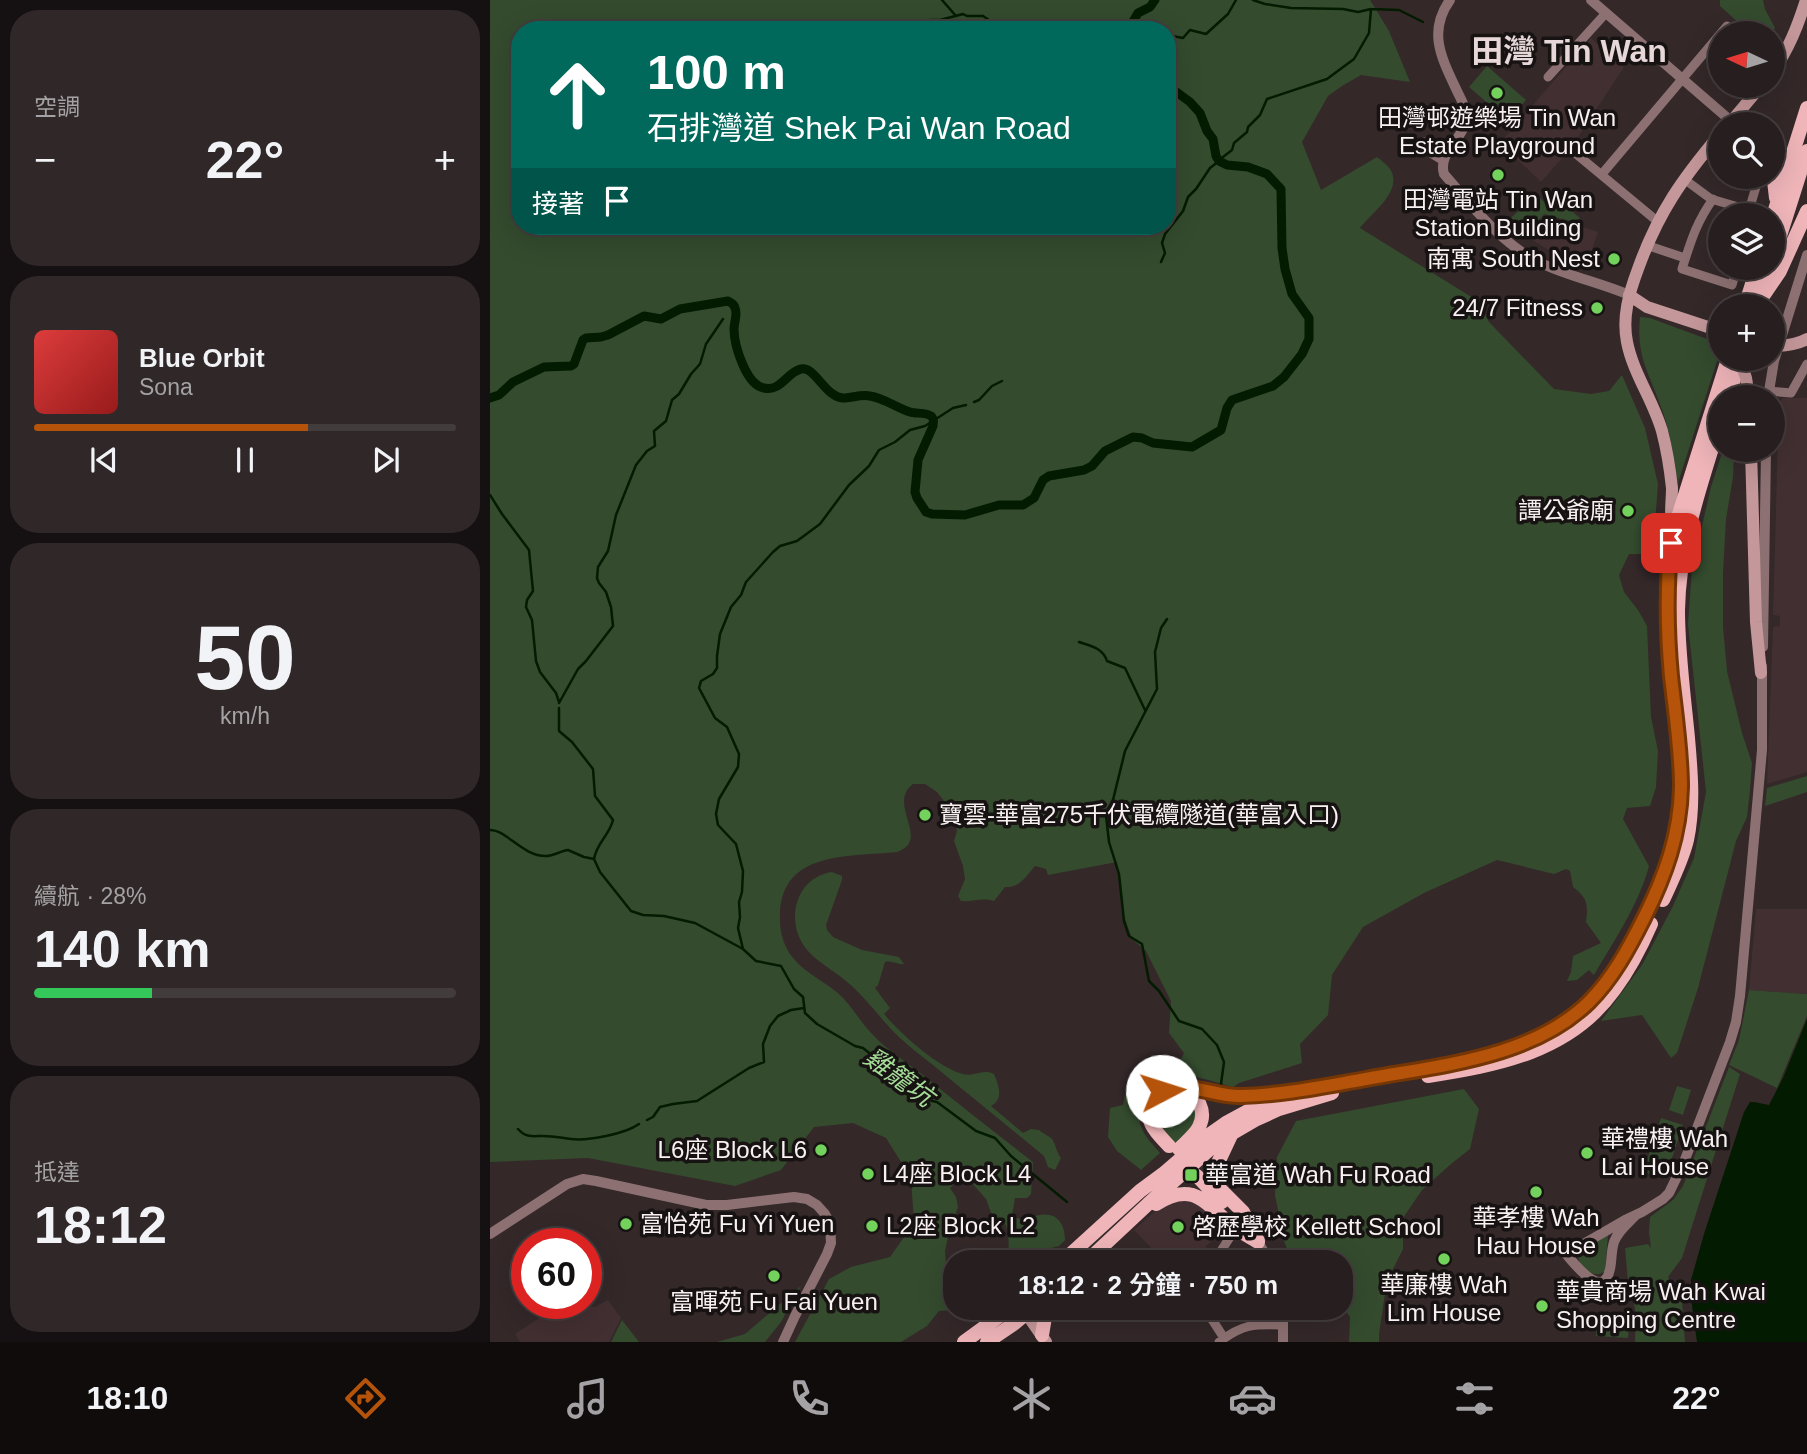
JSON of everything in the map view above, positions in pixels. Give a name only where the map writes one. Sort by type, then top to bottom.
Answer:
[{"type":"main road","points":[[1785,53],[1796,32],[1806,0]]},
{"type":"main road","points":[[1740,112],[1751,98]]},
{"type":"main road","points":[[1777,203],[1807,108]]},
{"type":"main road","points":[[1674,530],[1670,517],[1672,492],[1669,465],[1662,433],[1656,413],[1634,366],[1627,342],[1625,318],[1629,295],[1657,221],[1684,179],[1708,149]]},
{"type":"main road","points":[[1785,220],[1807,151]]},
{"type":"main road","points":[[1765,294],[1780,271],[1807,211]]},
{"type":"main road","points":[[1629,295],[1647,307],[1708,328]]},
{"type":"main road","points":[[1785,346],[1807,340]]},
{"type":"main road","points":[[1169,1146],[1154,1130],[1149,1118],[1151,1105],[1162,1091],[1187,1087],[1239,1096],[1288,1093],[1477,1058],[1519,1046],[1543,1035],[1573,1016],[1611,976],[1631,944],[1659,887],[1673,849],[1679,815],[1679,761],[1667,615],[1669,561],[1674,530],[1724,371]]},
{"type":"main road","points":[[1098,1250],[1211,1148],[1255,1120],[1324,1094],[1479,1068],[1523,1056],[1544,1048],[1576,1028],[1613,993],[1643,942],[1678,868],[1689,826],[1692,775],[1678,612],[1679,585],[1692,511],[1708,460]]},
{"type":"main road","points":[[1751,462],[1756,622],[1761,673]]},
{"type":"main road","points":[[1140,1191],[1201,1124],[1199,1102],[1189,1092],[1174,1088]]},
{"type":"main road","points":[[1074,1250],[1206,1137],[1261,1104],[1288,1093]]},
{"type":"main road","points":[[1232,1133],[1216,1167],[1216,1178],[1220,1189],[1243,1212],[1258,1242]]},
{"type":"main road","points":[[1196,1175],[1258,1242]]},
{"type":"main road","points":[[1143,1210],[1167,1197],[1185,1193],[1200,1197],[1232,1226],[1258,1242]]},
{"type":"main road","points":[[964,1342],[994,1320]]},
{"type":"main road","points":[[987,1342],[1018,1320]]},
{"type":"main road","points":[[1034,1320],[1044,1339]]},
{"type":"main road","points":[[1044,1339],[1045,1320]]},
{"type":"street","points":[[1450,0],[1441,15],[1438,41],[1466,116],[1461,134],[1442,160],[1444,174],[1502,236],[1527,256],[1542,264],[1629,295]]},
{"type":"street","points":[[1591,0],[1719,112]]},
{"type":"street","points":[[1548,77],[1606,13]]},
{"type":"street","points":[[1601,174],[1708,47]]},
{"type":"street","points":[[1424,142],[1432,154],[1442,160]]},
{"type":"street","points":[[1569,148],[1657,221]]},
{"type":"street","points":[[1684,179],[1713,199],[1724,203]]},
{"type":"street","points":[[1708,277],[1682,269],[1701,215],[1713,199]]},
{"type":"street","points":[[1646,245],[1685,258]]},
{"type":"street","points":[[1770,385],[1774,360],[1807,255]]},
{"type":"street","points":[[1716,280],[1732,285],[1733,280]]},
{"type":"street","points":[[1785,393],[1791,393],[1807,364]]},
{"type":"street","points":[[1635,1216],[1614,1241],[1609,1272],[1603,1280],[1590,1280],[1566,1254],[1662,1199],[1674,1185],[1722,1065],[1736,1022],[1762,750],[1766,462]]},
{"type":"street","points":[[490,1234],[561,1188],[583,1180],[706,1206],[789,1197],[812,1202],[821,1209],[830,1224],[832,1237],[827,1254],[783,1342]]},
{"type":"street","points":[[1222,1250],[1232,1226]]},
{"type":"street","points":[[1258,1242],[1263,1250]]},
{"type":"street","points":[[777,1342],[795,1316]]},
{"type":"street","points":[[1211,1320],[1222,1340],[1235,1330],[1250,1325],[1283,1325]]},
{"type":"street","points":[[1283,1320],[1283,1342]]},
{"type":"shaded area","points":[[490,0],[1370,0],[1389,31],[1410,82],[1361,75],[1328,96],[1302,142],[1321,190],[1377,157],[1390,169],[1393,185],[1384,201],[1360,228],[1478,301],[1489,322],[1554,389],[1591,394],[1609,391],[1622,375],[1645,428],[1658,484],[1655,524],[1650,549],[1640,554],[1629,554],[1619,575],[1624,592],[1647,626],[1651,717],[1658,751],[1656,787],[1650,806],[1627,808],[1623,819],[1649,866],[1618,936],[1594,975],[1589,970],[1577,980],[1567,981],[1573,956],[1601,943],[1586,922],[1586,902],[1573,887],[1570,871],[1566,869],[1554,874],[1497,860],[1424,893],[1363,927],[1332,975],[1328,1015],[1300,1044],[1302,1063],[1233,1087],[1184,1076],[1173,1077],[1154,1086],[1142,1101],[1139,1120],[1145,1134],[1160,1153],[1141,1170],[1117,1151],[1108,1137],[1110,1108],[1123,1105],[1126,1088],[1143,1077],[1179,1063],[1184,1053],[1169,1033],[1171,1001],[1146,951],[1132,939],[1123,913],[1117,862],[1048,875],[1046,869],[1035,866],[1019,883],[1005,887],[994,901],[961,901],[958,896],[965,879],[954,841],[956,823],[937,792],[925,784],[913,784],[906,792],[904,801],[910,830],[907,846],[897,852],[840,857],[806,868],[793,878],[784,893],[780,914],[782,938],[799,965],[844,999],[866,1027],[892,1052],[1033,1162],[1031,1194],[1027,1198],[1015,1198],[1012,1216],[1023,1220],[1040,1215],[1056,1218],[1062,1225],[1065,1240],[1059,1246],[1044,1250],[1008,1250],[1009,1240],[1003,1220],[993,1218],[986,1199],[964,1174],[950,1188],[958,1207],[943,1250],[943,1311],[939,1311],[927,1326],[901,1342],[795,1342],[829,1279],[851,1267],[890,1257],[914,1223],[911,1178],[886,1138],[853,1123],[814,1127],[781,1170],[735,1186],[588,1158],[490,1162]]},
{"type":"shaded area","points":[[1720,0],[1763,0],[1771,21],[1737,21],[1720,6]]},
{"type":"shaded area","points":[[1591,38],[1624,67],[1571,148],[1541,182],[1500,143]]},
{"type":"shaded area","name":"田灣邨遊樂場 Tin Wan Estate Playground","points":[[1487,66],[1526,100],[1508,121],[1469,87]]},
{"type":"shaded area","points":[[1537,195],[1559,210],[1565,210],[1567,207],[1580,218],[1576,223],[1544,214],[1526,236],[1521,237],[1506,222]]},
{"type":"shaded area","points":[[1544,214],[1598,232],[1586,267],[1555,254],[1526,236]]},
{"type":"shaded area","points":[[1640,317],[1650,318],[1708,339],[1708,371],[1714,371],[1678,483],[1667,425],[1644,364],[1639,331]]},
{"type":"shaded area","points":[[1785,398],[1807,398],[1807,772],[1767,784],[1773,627],[1780,626],[1780,616],[1773,615],[1777,462],[1785,462]]},
{"type":"shaded area","points":[[1719,462],[1734,462],[1726,519],[1723,627],[1727,671],[1752,763],[1747,817],[1736,841],[1698,988],[1677,1053],[1671,1058],[1642,1015],[1601,1021],[1642,965],[1694,858],[1706,792],[1688,624],[1692,569]]},
{"type":"shaded area","points":[[1807,776],[1807,792],[1765,806],[1767,788]]},
{"type":"shaded area","points":[[832,872],[842,876],[842,880],[826,925],[827,930],[833,937],[862,950],[899,957],[904,964],[885,962],[875,988],[890,1008],[884,1014],[910,1040],[953,1070],[963,1074],[994,1074],[999,1096],[991,1106],[1023,1133],[1031,1129],[1039,1130],[1052,1139],[1061,1158],[1055,1170],[1048,1167],[1044,1156],[905,1043],[853,987],[804,946],[795,923],[798,900],[810,882],[820,875]]},
{"type":"shaded area","points":[[1756,909],[1807,909],[1807,994],[1749,990]]},
{"type":"shaded area","points":[[1749,990],[1807,994],[1807,1016],[1777,1088],[1729,1065],[1739,1040]]},
{"type":"shaded area","points":[[1807,1019],[1807,1342],[1697,1342],[1691,1280],[1744,1112],[1750,1102],[1769,1105]]},
{"type":"shaded area","points":[[1729,1067],[1740,1074],[1682,1258],[1668,1277],[1682,1301],[1685,1342],[1635,1342],[1636,1316],[1628,1282],[1625,1248],[1648,1244],[1651,1248],[1650,1217],[1673,1200],[1683,1186]]},
{"type":"shaded area","points":[[1677,1086],[1691,1090],[1683,1115],[1669,1110]]},
{"type":"shaded area","points":[[1464,1089],[1479,1109],[1470,1149],[1422,1190],[1403,1218],[1403,1249],[1387,1281],[1379,1342],[1349,1342],[1350,1320],[1353,1320],[1353,1250],[1287,1250],[1284,1241],[1275,1195],[1277,1157],[1296,1121]]},
{"type":"shaded area","points":[[1183,1095],[1194,1104],[1196,1124],[1175,1147],[1159,1131],[1154,1109],[1163,1098]]},
{"type":"shaded area","points":[[1661,1118],[1683,1125],[1665,1179],[1643,1172]]},
{"type":"shaded area","name":"啓歷學校 Kellett School","points":[[1174,1198],[1195,1202],[1218,1220],[1217,1236],[1206,1246],[1206,1250],[1153,1250],[1134,1230]]},
{"type":"shaded area","points":[[1608,1235],[1605,1271],[1600,1274],[1591,1273],[1583,1267],[1577,1253]]},
{"type":"shaded area","points":[[801,1286],[781,1322],[765,1342],[717,1342],[745,1334]]},
{"type":"shaded area","points":[[608,1300],[621,1318],[609,1342],[520,1342],[515,1334],[538,1319],[602,1319],[602,1303]]},
{"type":"shaded area","points":[[1597,1316],[1630,1318],[1628,1338],[1596,1336]]},
{"type":"shaded area","points":[[622,1320],[639,1342],[611,1342]]},
{"type":"waterway","points":[[942,0],[956,16]]},
{"type":"waterway","points":[[1133,21],[1138,13],[1150,7],[1155,0]]},
{"type":"waterway","points":[[1176,37],[1183,38],[1190,30],[1206,34],[1228,14],[1236,0]]},
{"type":"waterway","points":[[1253,0],[1291,8],[1343,9],[1358,12],[1371,9],[1399,10],[1423,22]]},
{"type":"waterway","points":[[1223,157],[1232,150],[1234,143],[1260,115],[1267,99],[1327,79],[1354,59],[1369,33],[1371,9]]},
{"type":"waterway","points":[[930,20],[963,14],[1000,21]]},
{"type":"waterway","points":[[490,398],[499,395],[513,382],[544,367],[571,366],[586,338],[608,335],[644,316],[661,319],[680,309],[728,301],[736,310],[734,329],[739,354],[747,372],[758,385],[764,388],[775,387],[796,371],[806,369],[837,396],[870,396],[910,412],[931,416],[933,426],[918,460],[915,492],[926,512],[932,514],[965,515],[999,505],[1023,505],[1034,498],[1043,480],[1049,476],[1084,470],[1092,466],[1105,451],[1133,437],[1153,443],[1192,447],[1221,430],[1232,400],[1273,386],[1284,377],[1302,354],[1309,339],[1309,318],[1292,294],[1285,269],[1281,189],[1267,174],[1219,161],[1213,139],[1200,113],[1176,92]]},
{"type":"waterway","points":[[1176,220],[1188,197],[1210,168],[1219,161]]},
{"type":"waterway","points":[[1161,262],[1165,253],[1162,243],[1165,235]]},
{"type":"waterway","points":[[559,703],[578,669],[613,626],[611,607],[597,578],[598,567],[608,551],[616,515],[636,465],[647,451],[655,446],[654,431],[666,421],[672,400],[700,364],[706,344],[723,319]]},
{"type":"waterway","points":[[974,402],[1002,381]]},
{"type":"waterway","points":[[743,949],[738,928],[743,871],[736,844],[718,825],[716,814],[719,799],[738,767],[739,754],[727,727],[715,718],[699,688],[701,681],[713,674],[717,668],[720,634],[731,607],[741,595],[746,582],[773,552],[780,546],[797,541],[820,524],[849,485],[869,466],[879,450],[910,430],[925,426],[953,408],[966,405]]},
{"type":"waterway","points":[[490,495],[529,550],[533,591],[526,607],[532,620],[536,661],[559,702]]},
{"type":"waterway","points":[[1167,619],[1161,628],[1155,652],[1157,689],[1125,751],[1112,804],[1106,815],[1109,842],[1119,874],[1124,921],[1129,936],[1142,944],[1149,981],[1179,1021],[1202,1029],[1217,1045],[1224,1062],[1221,1084]]},
{"type":"waterway","points":[[1079,642],[1096,648],[1103,653],[1107,661],[1125,668],[1145,710]]},
{"type":"waterway","points":[[559,708],[559,731],[572,742],[593,769],[595,796],[613,820],[594,859]]},
{"type":"waterway","points":[[490,830],[503,834],[537,855],[549,856],[568,850],[594,859]]},
{"type":"waterway","name":"雞籠坑","points":[[594,859],[600,872],[631,911],[695,923],[743,949],[756,961],[781,966],[794,989],[803,997],[805,1013],[817,1024],[863,1048],[883,1064],[899,1072],[910,1087],[937,1102],[976,1131],[995,1138],[1011,1156],[1067,1202]]},
{"type":"waterway","points":[[647,1120],[653,1117],[660,1107],[697,1101],[749,1068],[764,1062],[763,1044],[770,1026],[778,1016],[804,1008]]},
{"type":"waterway","points":[[518,1129],[530,1136],[578,1139],[616,1134],[639,1124]]},
{"type":"place","name":"田灣邨遊樂場 Tin Wan Estate Playground","points":[[1497,93]]},
{"type":"place","name":"田灣電站 Tin Wan Station Building","points":[[1498,175]]},
{"type":"place","name":"南寓 South Nest","points":[[1614,259]]},
{"type":"place","name":"24/7 Fitness","points":[[1597,308]]},
{"type":"place","name":"譚公爺廟","points":[[1628,511]]},
{"type":"place","name":"寶雲-華富275千伏電纜隧道(華富入口)","points":[[925,815]]},
{"type":"place","name":"L6座 Block L6","points":[[821,1150]]},
{"type":"place","name":"華禮樓 Wah Lai House","points":[[1587,1153]]},
{"type":"place","name":"L4座 Block L4","points":[[868,1174]]},
{"type":"place","name":"華富道 Wah Fu Road","points":[[1191,1175]]},
{"type":"place","name":"華孝樓 Wah Hau House","points":[[1536,1192]]},
{"type":"place","name":"富怡苑 Fu Yi Yuen","points":[[626,1224]]},
{"type":"place","name":"L2座 Block L2","points":[[872,1226]]},
{"type":"place","name":"啓歷學校 Kellett School","points":[[1178,1227]]},
{"type":"place","name":"華廉樓 Wah Lim House","points":[[1444,1259]]},
{"type":"place","name":"富暉苑 Fu Fai Yuen","points":[[774,1276]]},
{"type":"place","name":"華貴商場 Wah Kwai Shopping Centre","points":[[1542,1306]]},
{"type":"district","name":"田灣 Tin Wan","points":[[1569,51]]},
{"type":"route","points":[[1162,1091],[1187,1087],[1239,1096],[1288,1093],[1477,1058],[1519,1046],[1543,1035],[1564,1023],[1590,1001],[1611,976],[1637,933],[1664,874],[1677,827],[1681,787],[1667,615],[1671,543]]}]
